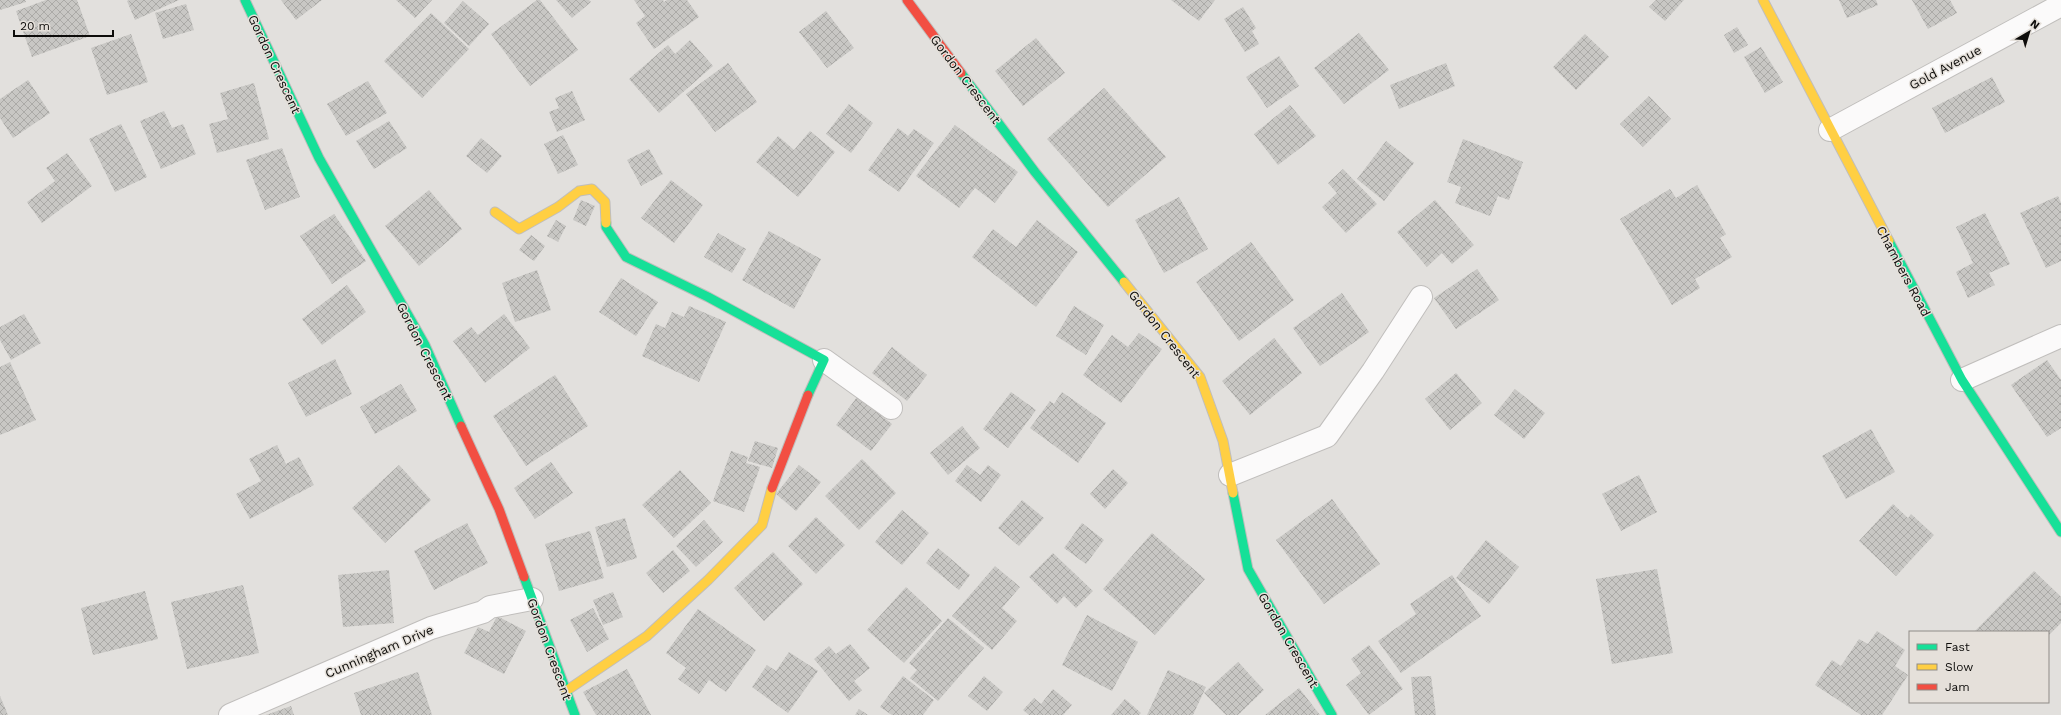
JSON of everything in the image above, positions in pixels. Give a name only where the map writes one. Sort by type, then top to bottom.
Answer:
[{"type":"street","name":"Gordon Crescent","points":[[245,0],[319,158],[425,345],[499,509],[575,715]]},
{"type":"street","name":"Gordon Crescent","points":[[907,0],[1035,172],[1200,377],[1223,441],[1248,569],[1332,715]]},
{"type":"street","name":"Chambers Road","points":[[1763,0],[1962,380],[2061,532]]},
{"type":"street","name":"Gold Avenue","points":[[1830,130],[2061,5]]},
{"type":"street","points":[[495,212],[519,229],[558,207],[579,191],[592,189],[606,202],[606,228],[626,257],[708,297],[824,360],[891,408]]},
{"type":"street","points":[[1230,475],[1327,436],[1373,371],[1421,297]]},
{"type":"street","points":[[1962,380],[2061,336]]},
{"type":"street","points":[[566,691],[647,636],[708,580],[762,525],[768,500],[786,449],[819,368],[824,360]]},
{"type":"street","name":"Cunningham Drive","points":[[230,715],[431,628],[483,612],[490,607],[532,600]]},
{"type":"building","points":[[0,0],[25,0],[26,2],[0,10]]},
{"type":"building","points":[[46,0],[77,0],[90,36],[32,57],[16,11]]},
{"type":"building","points":[[179,0],[135,20],[127,1]]},
{"type":"building","points":[[281,0],[322,0],[296,20]]},
{"type":"building","points":[[396,0],[432,0],[415,18]]},
{"type":"building","points":[[537,0],[540,0],[578,50],[530,86],[491,34]]},
{"type":"building","points":[[556,0],[589,0],[591,2],[572,18]]},
{"type":"building","points":[[634,0],[663,0],[664,2],[667,0],[687,0],[699,17],[654,49],[636,23],[645,16]]},
{"type":"building","points":[[1171,0],[1215,0],[1199,21]]},
{"type":"building","points":[[1656,0],[1684,0],[1665,21],[1649,7]]},
{"type":"building","points":[[1839,0],[1876,0],[1878,5],[1847,18]]},
{"type":"building","points":[[1912,0],[1950,0],[1957,13],[1928,29]]},
{"type":"building","points":[[463,1],[489,24],[469,46],[444,23]]},
{"type":"building","points":[[186,4],[194,30],[163,39],[155,13]]},
{"type":"building","points":[[1243,7],[1256,28],[1252,31],[1259,44],[1245,52],[1224,19]]},
{"type":"building","points":[[826,11],[854,48],[827,68],[799,32]]},
{"type":"building","points":[[431,13],[469,49],[422,98],[384,61]]},
{"type":"building","points":[[1737,27],[1748,45],[1734,53],[1724,35]]},
{"type":"building","points":[[1359,33],[1389,70],[1344,104],[1314,68]]},
{"type":"building","points":[[131,34],[148,82],[107,95],[91,48]]},
{"type":"building","points":[[1585,34],[1609,57],[1576,90],[1553,67]]},
{"type":"building","points":[[1036,38],[1065,73],[1023,106],[995,71]]},
{"type":"building","points":[[690,40],[713,66],[659,113],[629,79],[668,45],[675,54]]},
{"type":"building","points":[[1761,47],[1783,82],[1765,93],[1744,57]]},
{"type":"building","points":[[1279,56],[1299,86],[1267,108],[1246,77]]},
{"type":"building","points":[[728,63],[757,102],[715,132],[686,94]]},
{"type":"building","points":[[1446,63],[1455,86],[1399,109],[1390,85]]},
{"type":"building","points":[[1992,77],[2005,102],[1945,133],[1932,108]]},
{"type":"building","points":[[28,80],[50,113],[13,138],[0,118],[0,99]]},
{"type":"building","points":[[368,81],[387,113],[346,136],[327,104]]},
{"type":"building","points":[[254,83],[269,139],[217,153],[209,124],[228,119],[220,93]]},
{"type":"building","points":[[1104,88],[1166,157],[1108,207],[1047,139]]},
{"type":"building","points":[[572,91],[585,120],[557,132],[549,112],[559,108],[555,98]]},
{"type":"building","points":[[1649,96],[1671,119],[1643,147],[1620,124]]},
{"type":"building","points":[[849,104],[873,123],[851,153],[826,134]]},
{"type":"building","points":[[1290,105],[1316,136],[1278,165],[1254,134]]},
{"type":"building","points":[[164,111],[172,128],[183,124],[196,154],[161,169],[140,121]]},
{"type":"building","points":[[389,121],[407,148],[374,169],[356,141]]},
{"type":"building","points":[[121,124],[147,177],[115,192],[89,139]]},
{"type":"building","points":[[955,125],[1018,172],[995,203],[975,188],[959,208],[916,176]]},
{"type":"building","points":[[898,128],[908,136],[914,129],[934,143],[899,192],[868,170]]},
{"type":"building","points":[[810,131],[835,152],[798,197],[756,162],[778,136],[794,150]]},
{"type":"building","points":[[563,135],[578,165],[558,174],[544,144]]},
{"type":"building","points":[[481,138],[502,156],[487,173],[466,156]]},
{"type":"building","points":[[1463,139],[1523,162],[1509,200],[1498,196],[1490,216],[1455,203],[1461,187],[1447,182]]},
{"type":"building","points":[[1386,141],[1414,163],[1384,201],[1357,179]]},
{"type":"building","points":[[282,148],[300,197],[265,210],[246,160]]},
{"type":"building","points":[[649,149],[663,174],[641,186],[627,160]]},
{"type":"building","points":[[67,153],[92,186],[42,223],[27,202],[55,181],[46,168]]},
{"type":"building","points":[[1343,169],[1377,204],[1346,233],[1322,207],[1337,193],[1328,183]]},
{"type":"building","points":[[671,180],[703,205],[674,243],[641,218]]},
{"type":"building","points":[[1697,185],[1726,234],[1720,238],[1732,257],[1695,279],[1700,288],[1672,305],[1620,219],[1670,189],[1676,198]]},
{"type":"building","points":[[429,190],[462,229],[419,266],[385,226]]},
{"type":"building","points":[[2058,196],[2061,203],[2061,261],[2046,268],[2020,213]]},
{"type":"building","points":[[1179,197],[1208,249],[1164,273],[1135,220]]},
{"type":"building","points":[[581,200],[595,206],[586,226],[573,220]]},
{"type":"building","points":[[1435,200],[1474,245],[1452,264],[1442,253],[1427,267],[1397,232]]},
{"type":"building","points":[[1985,213],[2010,264],[1989,273],[1995,285],[1968,298],[1956,272],[1973,263],[1956,227]]},
{"type":"building","points":[[334,214],[366,261],[332,284],[300,236]]},
{"type":"building","points":[[556,220],[566,226],[558,242],[547,236]]},
{"type":"building","points":[[1037,220],[1078,252],[1036,307],[972,257],[993,229],[1016,247]]},
{"type":"building","points":[[769,231],[821,259],[794,309],[742,280]]},
{"type":"building","points":[[718,233],[746,249],[732,273],[704,257]]},
{"type":"building","points":[[531,235],[545,246],[534,261],[519,250]]},
{"type":"building","points":[[1251,242],[1294,300],[1239,341],[1196,282]]},
{"type":"building","points":[[1477,269],[1499,300],[1456,329],[1434,298]]},
{"type":"building","points":[[537,270],[551,310],[515,322],[502,283]]},
{"type":"building","points":[[621,278],[658,302],[636,336],[599,312]]},
{"type":"building","points":[[347,285],[366,312],[322,345],[302,319]]},
{"type":"building","points":[[1342,293],[1369,332],[1320,366],[1293,328]]},
{"type":"building","points":[[689,306],[726,322],[699,382],[642,356],[656,324],[665,328],[672,312],[684,317]]},
{"type":"building","points":[[1074,306],[1104,325],[1086,355],[1056,336]]},
{"type":"building","points":[[24,314],[41,343],[11,360],[0,340],[0,327]]},
{"type":"building","points":[[504,314],[530,348],[485,383],[453,341],[471,327],[478,335]]},
{"type":"building","points":[[1139,333],[1162,349],[1121,403],[1083,375],[1112,335],[1128,347]]},
{"type":"building","points":[[1274,338],[1302,373],[1250,415],[1222,381]]},
{"type":"building","points":[[892,347],[927,375],[907,401],[872,373]]},
{"type":"building","points":[[335,359],[352,394],[306,417],[288,383]]},
{"type":"building","points":[[2047,360],[2061,380],[2061,428],[2047,437],[2011,385]]},
{"type":"building","points":[[10,362],[36,420],[0,435],[0,367]]},
{"type":"building","points":[[1456,373],[1482,403],[1450,430],[1425,399]]},
{"type":"building","points":[[555,375],[588,426],[526,466],[493,416]]},
{"type":"building","points":[[401,384],[417,411],[375,434],[360,407]]},
{"type":"building","points":[[1515,389],[1545,413],[1524,439],[1494,415]]},
{"type":"building","points":[[1011,392],[1036,410],[1008,448],[983,429]]},
{"type":"building","points":[[1062,392],[1106,423],[1078,463],[1030,428],[1050,401],[1054,404]]},
{"type":"building","points":[[857,397],[892,424],[871,451],[836,425]]},
{"type":"building","points":[[962,426],[980,448],[948,475],[930,453]]},
{"type":"building","points":[[1871,429],[1895,472],[1846,499],[1822,456]]},
{"type":"building","points":[[755,441],[778,448],[772,468],[748,461]]},
{"type":"building","points":[[277,445],[286,464],[299,457],[314,485],[250,519],[236,494],[261,481],[249,459]]},
{"type":"building","points":[[731,451],[748,457],[746,463],[760,467],[744,512],[713,501]]},
{"type":"building","points":[[862,459],[896,493],[859,530],[825,496]]},
{"type":"building","points":[[551,462],[573,493],[535,519],[514,488]]},
{"type":"building","points":[[399,465],[431,500],[385,543],[352,508]]},
{"type":"building","points":[[799,465],[821,482],[796,511],[776,494]]},
{"type":"building","points":[[967,465],[980,475],[988,465],[1001,475],[981,502],[955,481]]},
{"type":"building","points":[[1113,469],[1128,483],[1105,509],[1090,494]]},
{"type":"building","points":[[680,470],[711,503],[674,538],[642,505]]},
{"type":"building","points":[[1639,475],[1657,512],[1621,531],[1602,494]]},
{"type":"building","points":[[1332,499],[1380,564],[1324,604],[1276,540]]},
{"type":"building","points":[[1022,500],[1044,518],[1019,546],[998,528]]},
{"type":"building","points":[[1893,504],[1908,518],[1911,514],[1934,535],[1896,576],[1859,541]]},
{"type":"building","points":[[902,510],[929,533],[902,565],[875,542]]},
{"type":"building","points":[[816,517],[845,545],[816,574],[788,546]]},
{"type":"building","points":[[625,518],[637,558],[607,567],[595,527]]},
{"type":"building","points":[[704,520],[723,542],[696,567],[676,546]]},
{"type":"building","points":[[467,523],[488,563],[434,590],[414,551]]},
{"type":"building","points":[[1082,523],[1104,540],[1086,564],[1064,548]]},
{"type":"building","points":[[590,531],[604,578],[559,591],[545,544]]},
{"type":"building","points":[[1152,533],[1205,579],[1155,635],[1103,589]]},
{"type":"building","points":[[1486,540],[1519,567],[1489,604],[1456,578]]},
{"type":"building","points":[[938,548],[970,575],[959,590],[926,563]]},
{"type":"building","points":[[673,550],[690,571],[663,593],[646,573]]},
{"type":"building","points":[[773,552],[803,584],[764,621],[734,588]]},
{"type":"building","points":[[1053,553],[1093,591],[1076,608],[1064,596],[1057,604],[1029,577]]},
{"type":"building","points":[[995,566],[1020,587],[1002,608],[1017,621],[992,650],[952,616]]},
{"type":"building","points":[[1657,569],[1673,653],[1612,664],[1596,579]]},
{"type":"building","points":[[389,570],[394,623],[343,627],[338,575]]},
{"type":"building","points":[[2034,571],[2061,597],[2061,623],[2049,635],[2049,631],[1975,631]]},
{"type":"building","points":[[1452,575],[1481,616],[1401,673],[1378,641],[1416,614],[1410,604]]},
{"type":"building","points":[[243,585],[259,653],[187,669],[171,602]]},
{"type":"building","points":[[906,587],[942,621],[904,663],[867,630]]},
{"type":"building","points":[[145,591],[158,639],[93,655],[81,608]]},
{"type":"building","points":[[613,592],[623,617],[603,625],[593,600]]},
{"type":"building","points":[[593,608],[609,639],[587,652],[570,620]]},
{"type":"building","points":[[698,609],[756,650],[726,692],[709,680],[699,694],[678,679],[686,668],[666,653]]},
{"type":"building","points":[[1087,615],[1138,642],[1112,691],[1062,665]]},
{"type":"building","points":[[497,616],[526,631],[504,674],[464,653],[478,627],[489,632]]},
{"type":"building","points":[[948,618],[984,648],[938,701],[910,678],[917,670],[909,663]]},
{"type":"building","points":[[1877,631],[1905,650],[1895,666],[1908,675],[1882,715],[1861,715],[1815,685],[1832,660],[1841,666],[1859,639],[1868,644]]},
{"type":"building","points":[[850,644],[870,668],[854,681],[862,690],[849,701],[814,659],[829,646],[836,654]]},
{"type":"building","points":[[1369,645],[1403,689],[1369,715],[1346,685],[1361,673],[1351,659]]},
{"type":"building","points":[[789,652],[818,671],[788,713],[752,687],[767,665],[776,671]]},
{"type":"building","points":[[1238,662],[1264,690],[1238,715],[1226,715],[1204,693]]},
{"type":"building","points":[[627,669],[651,715],[596,715],[583,692]]},
{"type":"building","points":[[1168,670],[1206,687],[1193,715],[1147,715]]},
{"type":"building","points":[[418,672],[432,715],[361,715],[354,693]]},
{"type":"building","points":[[903,676],[934,700],[923,715],[892,715],[880,707]]},
{"type":"building","points":[[984,676],[1003,692],[987,711],[968,696]]},
{"type":"building","points":[[1431,676],[1436,715],[1415,715],[1411,677]]},
{"type":"building","points":[[1299,688],[1320,715],[1265,715]]},
{"type":"building","points":[[1053,689],[1072,705],[1063,715],[1029,715],[1023,710],[1034,698],[1041,704]]},
{"type":"building","points":[[0,696],[8,715],[0,715]]},
{"type":"building","points":[[1125,699],[1141,713],[1139,715],[1111,715]]},
{"type":"building","points":[[291,706],[294,715],[266,715]]},
{"type":"building","points":[[859,709],[868,715],[855,715]]},
{"type":"traffic: fast","points":[[245,0],[319,158],[425,345],[461,426]]},
{"type":"traffic: fast","points":[[961,73],[1035,172],[1124,282]]},
{"type":"traffic: fast","points":[[606,223],[606,227],[626,257],[708,297],[824,360],[808,395]]},
{"type":"traffic: fast","points":[[1889,241],[1962,380],[2061,532]]},
{"type":"traffic: fast","points":[[1233,493],[1248,569],[1332,715]]},
{"type":"traffic: fast","points":[[524,577],[575,715]]},
{"type":"traffic: slow","points":[[1763,0],[1889,241]]},
{"type":"traffic: slow","points":[[495,212],[519,229],[558,207],[579,191],[592,189],[605,202],[606,223]]},
{"type":"traffic: slow","points":[[1124,282],[1200,377],[1223,441],[1233,493]]},
{"type":"traffic: slow","points":[[566,691],[647,636],[708,580],[762,525],[772,488]]},
{"type":"traffic: jam","points":[[907,0],[961,73]]},
{"type":"traffic: jam","points":[[772,488],[808,395]]},
{"type":"traffic: jam","points":[[461,426],[499,509],[524,577]]}]
